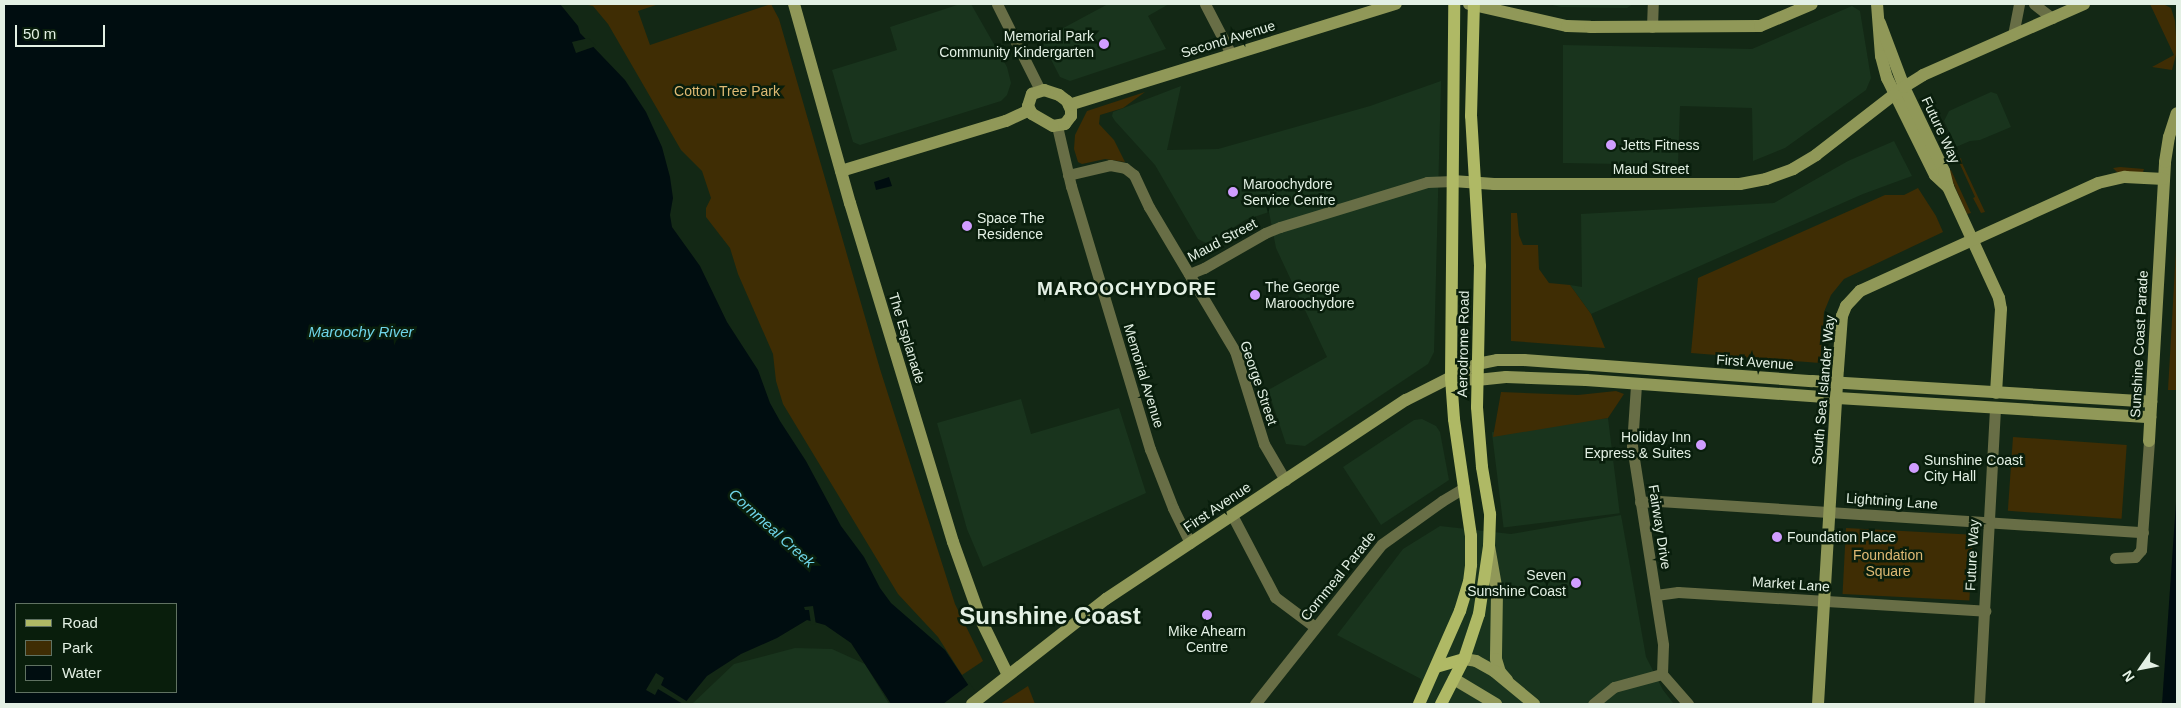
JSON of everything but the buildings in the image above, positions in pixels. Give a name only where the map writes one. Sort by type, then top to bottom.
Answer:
[{"type":"main road","name":"Aerodrome Road","points":[[1419,704],[1436,668],[1470,582],[1471,536],[1453,410],[1451,378],[1454,4]]},
{"type":"main road","name":"Aerodrome Road","points":[[1441,704],[1464,659],[1482,603],[1489,546],[1490,514],[1482,467],[1476,407],[1480,266],[1471,116],[1472,5]]},
{"type":"main road","points":[[1436,668],[1464,659]]},
{"type":"main road","points":[[1436,668],[1454,679]]},
{"type":"street","name":"The Esplanade","points":[[794,4],[841,171],[953,542],[981,620],[1008,675]]},
{"type":"street","points":[[997,4],[1040,90]]},
{"type":"street","points":[[1205,4],[1231,54]]},
{"type":"street","name":"Second Avenue","points":[[1070,106],[1231,54],[1396,4]]},
{"type":"street","points":[[1652,27],[1653,4]]},
{"type":"street","points":[[1472,5],[1567,26],[1652,27],[1760,26],[1812,4]]},
{"type":"street","name":"Future Way","points":[[1877,4],[1883,64],[1899,91],[1935,175],[1948,187],[1999,298],[2001,310],[1996,393]]},
{"type":"street","points":[[2013,35],[2020,4]]},
{"type":"street","points":[[2034,4],[2052,18]]},
{"type":"street","name":"Maud Street","points":[[1189,274],[1204,268],[1265,233],[1427,182],[1740,184],[1766,179],[1793,169],[1816,155],[1899,91],[1923,75],[2084,4]]},
{"type":"street","points":[[1040,90],[1059,95],[1070,106],[1071,110],[1068,121],[1057,126],[1040,121],[1030,110],[1028,106],[1032,94],[1040,90]]},
{"type":"street","points":[[841,171],[1006,121],[1030,110]]},
{"type":"street","name":"Sunshine Coast Parade","points":[[2115,558],[2135,557],[2141,550],[2164,179],[2168,144],[2177,113]]},
{"type":"street","name":"Memorial Avenue","points":[[1057,126],[1064,147],[1068,175],[1156,466],[1190,543]]},
{"type":"street","name":"George Street","points":[[1068,175],[1110,165],[1130,170],[1138,180],[1149,207],[1235,351],[1264,444],[1286,480]]},
{"type":"street","name":"South Sea Islander Way","points":[[1818,704],[1842,316],[1852,298],[1860,290],[2111,179],[2164,179]]},
{"type":"street","name":"First Avenue","points":[[976,701],[1106,598],[1414,395],[1477,364],[1497,360],[1524,360],[1837,383],[2151,402]]},
{"type":"street","name":"First Avenue","points":[[1451,378],[1477,380],[1506,377],[1636,384],[2150,417]]},
{"type":"street","name":"Fairway Drive","points":[[1636,384],[1632,446],[1663,645],[1662,674]]},
{"type":"street","name":"Future Way","points":[[1979,704],[1995,407]]},
{"type":"street","name":"Cornmeal Parade","points":[[1255,704],[1358,572],[1388,538],[1464,488]]},
{"type":"street","name":"Lightning Lane","points":[[1640,502],[2143,532]]},
{"type":"street","points":[[1232,515],[1274,597],[1315,627]]},
{"type":"street","points":[[1489,546],[1496,592],[1496,659],[1500,672],[1534,704]]},
{"type":"street","name":"Market Lane","points":[[1656,596],[1678,592],[1985,611]]},
{"type":"street","points":[[1464,659],[1483,664],[1507,680]]},
{"type":"street","points":[[1593,704],[1614,687],[1662,674],[1688,704]]},
{"type":"street","points":[[1454,679],[1496,704]]},
{"type":"shaded area","points":[[960,4],[971,4],[1007,67],[1011,83],[1007,95],[1001,101],[860,145],[853,142],[832,70],[897,50],[890,27]]},
{"type":"shaded area","name":"Memorial Park Community Kindergarten","points":[[1108,4],[1169,4],[1148,16],[1166,49],[1070,81],[1060,77],[1041,40]]},
{"type":"shaded area","points":[[1548,4],[1633,4],[1627,8],[1561,7]]},
{"type":"shaded area","points":[[1852,6],[1860,11],[1871,78],[1866,90],[1785,148],[1753,161],[1752,108],[1680,106],[1678,165],[1563,163],[1563,45],[1752,49]]},
{"type":"shaded area","points":[[1441,81],[1434,352],[1428,364],[1305,446],[1286,444],[1268,390],[1327,357],[1276,248],[1269,212],[1245,220],[1208,244],[1198,239],[1155,165],[1115,121],[1112,116],[1113,112],[1181,86],[1167,150],[1218,149],[1370,106]]},
{"type":"shaded area","points":[[1991,92],[1997,94],[2011,127],[1980,140],[1970,141],[1956,147],[1944,121],[1949,111]]},
{"type":"shaded area","points":[[1894,141],[1912,176],[1863,194],[1591,314],[1570,285],[1582,287],[1581,214],[1774,203],[1848,161]]},
{"type":"shaded area","points":[[1021,399],[1031,434],[1119,408],[1146,493],[983,567],[967,529],[937,423]]},
{"type":"shaded area","points":[[1608,418],[1620,513],[1504,528],[1492,432]]},
{"type":"shaded area","points":[[1422,419],[1436,426],[1440,432],[1449,480],[1381,525],[1343,467],[1414,420]]},
{"type":"shaded area","points":[[1621,515],[1646,657],[1663,690],[1674,704],[1416,704],[1421,679],[1337,635],[1403,549],[1440,526],[1511,534]]},
{"type":"shaded area","points":[[795,648],[832,649],[865,664],[889,704],[692,704],[734,664]]},
{"type":"green space","name":"Cotton Tree Park","points":[[589,4],[659,4],[638,11],[650,45],[771,4],[779,19],[880,369],[955,604],[983,661],[962,675],[938,637],[898,594],[783,404],[776,381],[773,354],[738,274],[730,248],[706,217],[706,208],[711,198],[702,171],[681,150],[608,24],[593,6]]},
{"type":"green space","points":[[2150,4],[2163,4],[2171,8],[2175,21],[2177,51],[2172,70],[2152,67],[2174,55]]},
{"type":"green space","points":[[1145,92],[1123,108],[1100,115],[1099,124],[1114,140],[1125,162],[1105,159],[1082,164],[1078,162],[1074,149],[1075,135],[1087,111]]},
{"type":"green space","points":[[1961,158],[1985,212],[1981,213],[1973,198],[1975,197],[1958,160]]},
{"type":"green space","points":[[2113,168],[2144,169],[2143,172],[2117,172]]},
{"type":"green space","points":[[1951,170],[1971,213],[1967,214],[1948,171]]},
{"type":"green space","points":[[1918,188],[1936,216],[1943,232],[1844,279],[1831,295],[1824,312],[1820,363],[1691,353],[1698,278],[1885,195],[1904,195]]},
{"type":"green space","points":[[1511,213],[1517,213],[1519,235],[1523,245],[1538,245],[1539,269],[1549,283],[1570,285],[1591,314],[1605,348],[1511,341]]},
{"type":"green space","points":[[2177,233],[2177,390],[2168,390]]},
{"type":"green space","points":[[1616,391],[1624,394],[1608,418],[1493,437],[1501,392],[1578,395]]},
{"type":"green space","points":[[2013,437],[2127,445],[2122,519],[2008,511]]},
{"type":"green space","name":"Foundation Square","points":[[1846,528],[1973,535],[1969,601],[1843,594]]},
{"type":"green space","points":[[1028,686],[1035,704],[1000,704]]},
{"type":"water","name":"Maroochy River","points":[[4,4],[560,4],[578,26],[580,33],[625,80],[646,112],[662,147],[670,177],[673,198],[670,215],[672,227],[700,266],[727,322],[758,370],[770,403],[806,461],[841,526],[864,557],[880,588],[891,603],[945,650],[981,704],[891,704],[851,643],[825,625],[807,620],[777,638],[741,654],[707,676],[684,704],[4,704]]},
{"type":"water","points":[[889,177],[892,186],[876,190],[874,182]]},
{"type":"water","points":[[2177,488],[2177,704],[2162,704]]},
{"type":"pier","points":[[589,38],[596,46],[576,53],[572,42]]},
{"type":"pier","points":[[813,606],[816,625],[811,624],[809,610],[805,610],[804,607]]},
{"type":"pier","points":[[656,673],[664,678],[661,685],[688,702],[687,704],[683,704],[658,689],[655,695],[646,690]]},
{"type":"pier","points":[[969,682],[984,704],[943,704],[968,685]]},
{"type":"place","name":"Memorial Park Community Kindergarten","points":[[1104,44]]},
{"type":"place","name":"Jetts Fitness","points":[[1611,145]]},
{"type":"place","name":"Maroochydore Service Centre","points":[[1233,192]]},
{"type":"place","name":"Space The Residence","points":[[967,226]]},
{"type":"place","name":"The George Maroochydore","points":[[1255,295]]},
{"type":"place","name":"Holiday Inn Express & Suites","points":[[1701,445]]},
{"type":"place","name":"Sunshine Coast City Hall","points":[[1914,468]]},
{"type":"place","name":"Foundation Place","points":[[1777,537]]},
{"type":"place","name":"Seven Sunshine Coast","points":[[1576,583]]},
{"type":"place","name":"Mike Ahearn Centre","points":[[1207,615]]},
{"type":"district","name":"MAROOCHYDORE","points":[[1127,289]]},
{"type":"district","name":"Sunshine Coast","points":[[1050,616]]},
{"type":"water label","name":"Cornmeal Creek","points":[[772,528]]}]
